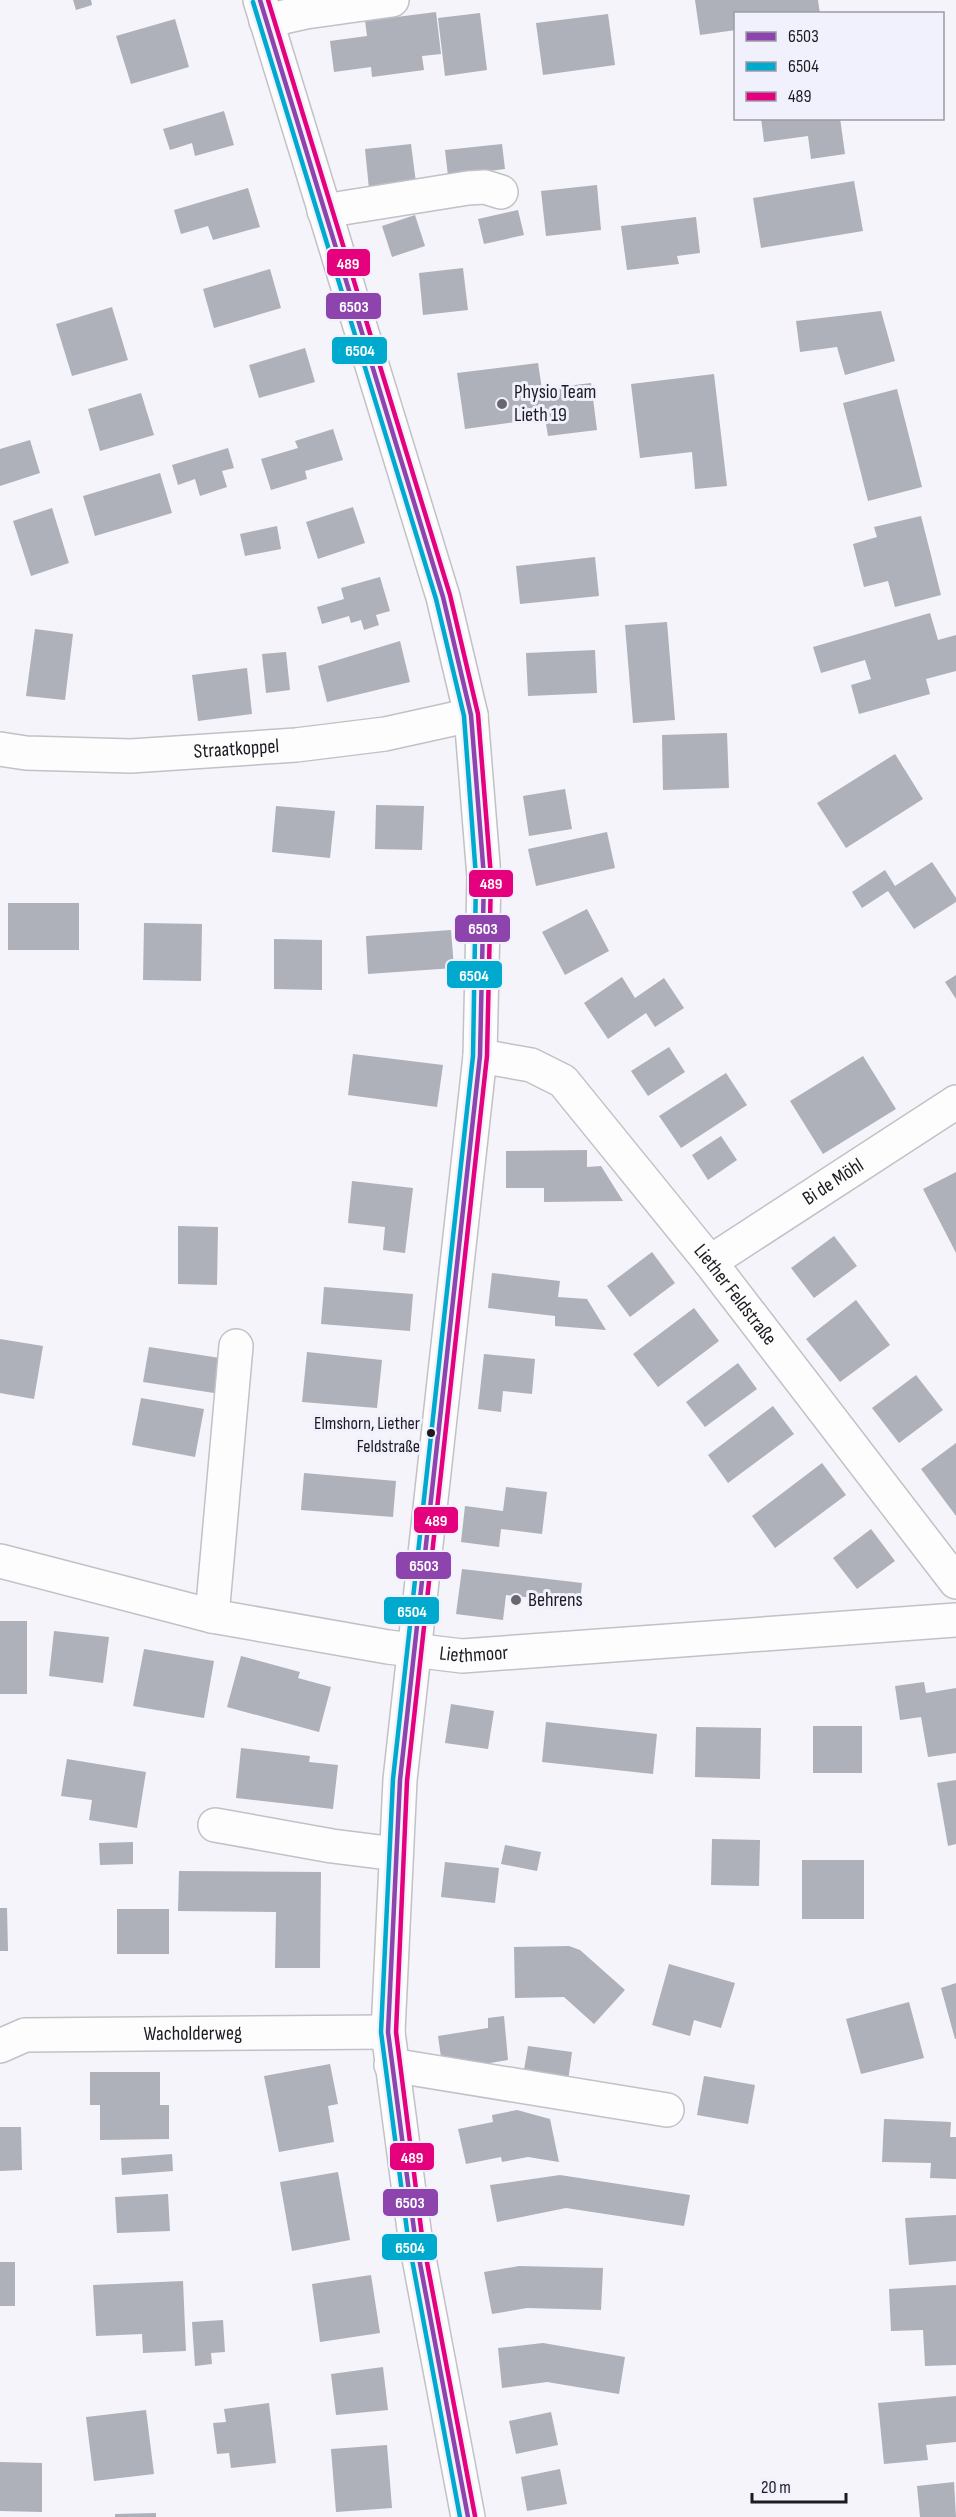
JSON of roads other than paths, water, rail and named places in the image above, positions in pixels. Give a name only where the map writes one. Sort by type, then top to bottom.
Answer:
[{"type":"street","points":[[392,0],[306,12],[263,10],[443,597],[471,715],[484,877],[480,1056],[414,1650],[396,1854],[388,2032],[415,2237],[468,2517]]},
{"type":"street","points":[[324,211],[468,188],[485,187],[501,192]]},
{"type":"street","name":"Straatkoppel","points":[[0,749],[26,753],[131,756],[296,745],[385,734],[471,715]]},
{"type":"street","name":"Liether Feldstraße","points":[[480,1056],[531,1065],[563,1081],[710,1262],[956,1582]]},
{"type":"street","name":"Bi de Möhl","points":[[710,1262],[956,1102]]},
{"type":"street","points":[[212,1617],[236,1346]]},
{"type":"street","name":"Liethmoor","points":[[0,1561],[212,1617],[462,1656],[956,1620]]},
{"type":"street","points":[[215,1825],[332,1846],[396,1854]]},
{"type":"street","name":"Wacholderweg","points":[[0,2046],[25,2035],[388,2032]]},
{"type":"street","points":[[391,2065],[667,2110]]},
{"type":"place","name":"Physio Team Lieth 19","points":[[502,404]]},
{"type":"place","name":"Elmshorn, Liether Feldstraße","points":[[431,1433]]},
{"type":"place","name":"Behrens","points":[[516,1600]]}]
